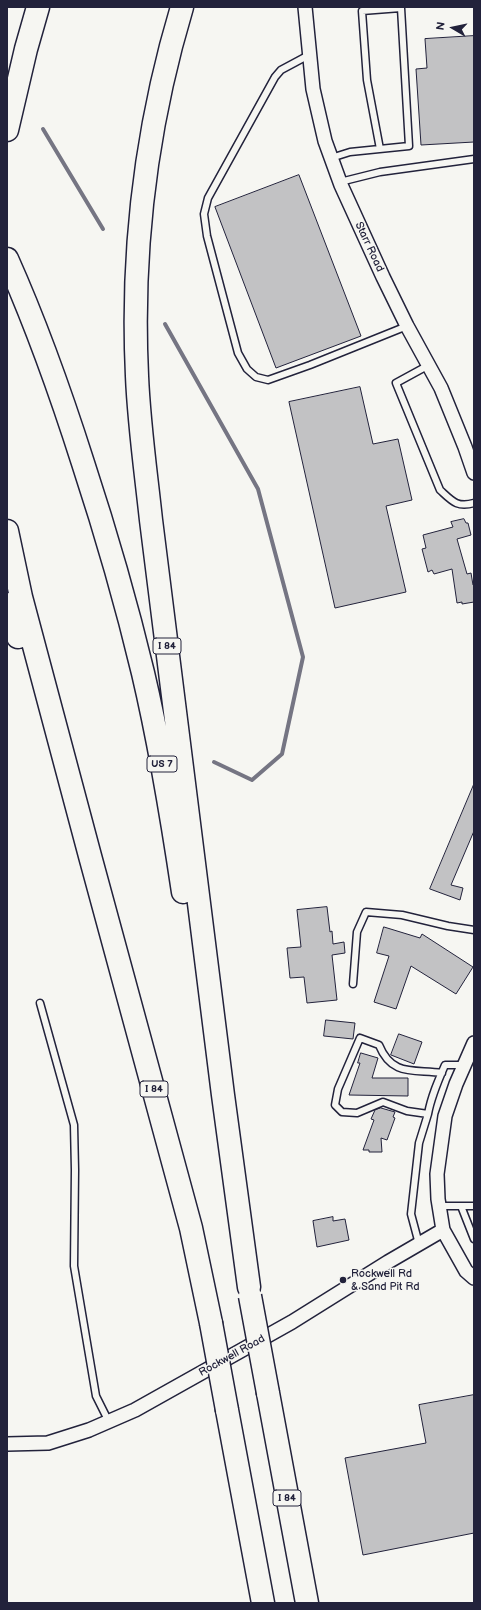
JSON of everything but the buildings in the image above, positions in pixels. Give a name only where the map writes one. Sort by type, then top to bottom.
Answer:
[{"type":"highway","points":[[7,130],[23,61],[38,7]]},
{"type":"highway","name":"I 84","points":[[182,7],[160,92],[143,186],[136,282],[137,384],[151,520],[221,1080],[250,1292],[307,1603]]},
{"type":"highway","name":"US 7","points":[[7,259],[46,353],[66,412],[116,571],[144,675],[173,827],[185,906],[203,1050],[211,1098],[250,1292]]},
{"type":"highway","name":"I 84","points":[[7,531],[21,597],[191,1228],[211,1323],[263,1603]]},
{"type":"highway","points":[[7,604],[90,856]]},
{"type":"street","name":"Starr Road","points":[[305,7],[313,89],[325,141],[331,158],[365,240],[407,326],[429,365],[446,400],[474,473]]},
{"type":"street","points":[[474,1043],[445,1116],[437,1174],[439,1206],[443,1230],[466,1271],[474,1278]]},
{"type":"street","name":"Rockwell Road","points":[[7,1444],[48,1443],[89,1430],[135,1410],[282,1328],[443,1230]]},
{"type":"lane","points":[[331,158],[350,152],[380,149],[409,146],[401,8],[362,11],[367,80],[380,149]]},
{"type":"lane","points":[[309,56],[281,70],[275,77],[208,198],[204,214],[207,236],[238,353],[247,369],[256,377],[268,380],[310,366],[407,326]]},
{"type":"lane","points":[[340,182],[380,172],[474,159]]},
{"type":"lane","points":[[429,365],[396,382],[440,490],[453,503],[466,506],[474,503]]},
{"type":"lane","points":[[353,984],[357,932],[366,912],[402,915],[448,926],[474,930]]},
{"type":"lane","points":[[40,1003],[74,1125],[74,1266],[96,1396],[109,1422]]},
{"type":"lane","points":[[428,1114],[407,1111],[382,1102],[357,1113],[342,1112],[335,1105],[338,1089],[360,1038],[379,1045],[382,1052],[393,1065],[402,1070],[442,1073]]},
{"type":"lane","points":[[419,1244],[411,1214],[419,1144],[428,1114],[430,1101],[445,1065],[464,1065]]},
{"type":"lane","points":[[439,1206],[474,1206]]},
{"type":"lane","points":[[461,1206],[474,1239]]},
{"type":"waterway","points":[[43,129],[103,229]]},
{"type":"waterway","points":[[165,324],[258,489],[303,657],[282,754],[252,780],[214,762]]},
{"type":"place","name":"Rockwell Rd & Sand Pit Rd","points":[[343,1280]]}]
